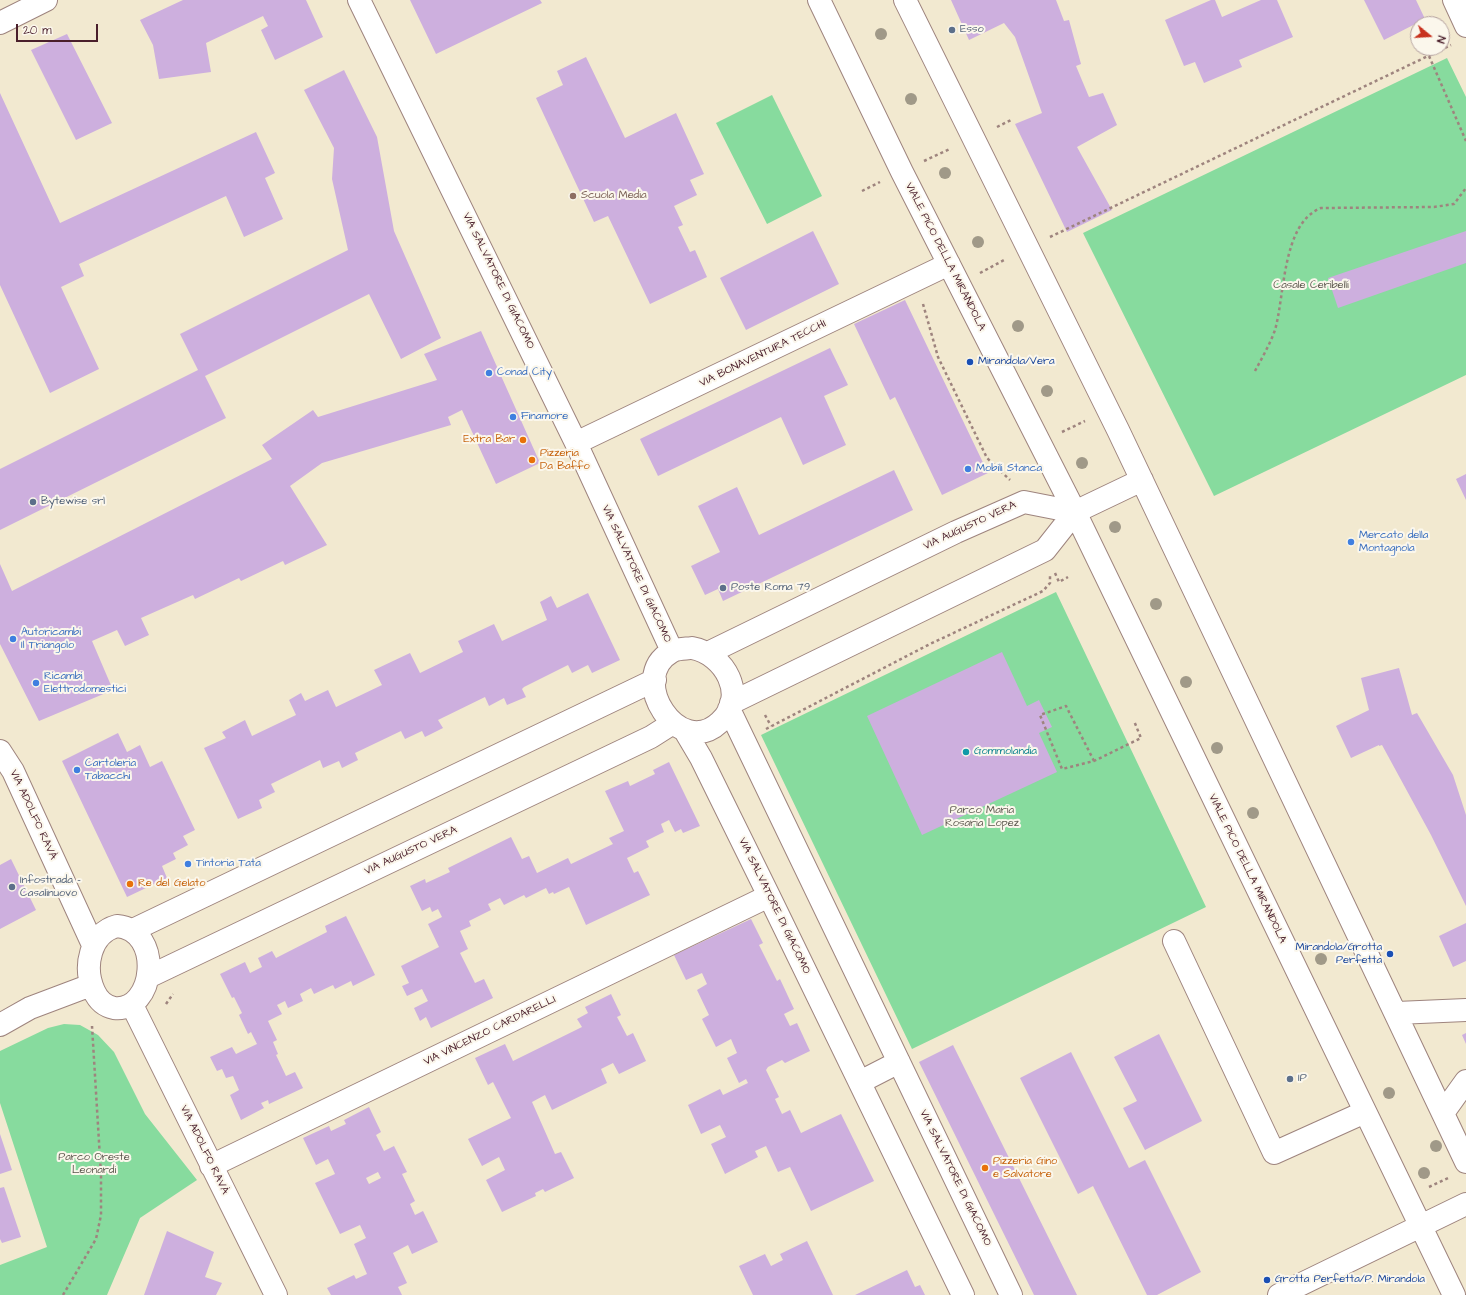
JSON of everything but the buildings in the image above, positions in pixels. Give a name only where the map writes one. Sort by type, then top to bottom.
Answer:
[{"type":"street","points":[[0,23],[46,0]]},
{"type":"street","name":"VIA SALVATORE DI GIACOMO","points":[[360,0],[576,443],[672,651]]},
{"type":"street","name":"VIALE PICO DELLA MIRANDOLA","points":[[819,0],[902,172],[1075,512],[1454,1295]]},
{"type":"street","points":[[905,0],[1142,480],[1397,1013],[1443,1112],[1459,1169]]},
{"type":"street","points":[[1454,0],[1466,26]]},
{"type":"street","name":"VIA BONAVENTURA TECCHI","points":[[576,443],[949,264]]},
{"type":"street","points":[[730,706],[1045,550],[1075,512],[1142,480]]},
{"type":"street","name":"VIA AUGUSTO VERA","points":[[708,653],[956,532],[1024,502],[1075,512]]},
{"type":"street","points":[[692,648],[708,653],[719,660],[726,672],[732,690],[730,706],[725,718],[716,726],[701,731],[679,727],[658,703],[655,695],[656,671],[672,651],[692,648]]},
{"type":"street","points":[[133,930],[655,680]]},
{"type":"street","name":"VIA SALVATORE DI GIACOMO","points":[[730,706],[1011,1295]]},
{"type":"street","name":"VIA SALVATORE DI GIACOMO","points":[[679,727],[701,758],[963,1295]]},
{"type":"street","name":"VIA AUGUSTO VERA","points":[[148,977],[651,737],[679,727]]},
{"type":"street","name":"VIA ADOLFO RAVÀ","points":[[0,751],[13,771],[93,945]]},
{"type":"street","name":"VIA VINCENZO CARDARELLI","points":[[212,1166],[769,896]]},
{"type":"street","points":[[123,926],[133,930],[140,937],[147,951],[149,964],[148,977],[143,989],[132,1005],[119,1008],[107,1006],[94,991],[90,968],[91,951],[93,945],[101,934],[113,927],[123,926]]},
{"type":"street","points":[[1174,941],[1274,1153],[1365,1112]]},
{"type":"street","points":[[0,1025],[30,1008],[94,991]]},
{"type":"street","name":"VIA ADOLFO RAVÀ","points":[[132,1005],[276,1295]]},
{"type":"street","points":[[1397,1013],[1466,1010]]},
{"type":"street","points":[[860,1082],[900,1062]]},
{"type":"street","points":[[1443,1112],[1466,1081]]},
{"type":"street","points":[[1279,1295],[1466,1204]]},
{"type":"path","points":[[1450,46],[1454,44]]},
{"type":"path","points":[[1078,223],[1429,56],[1466,141]]},
{"type":"path","points":[[862,191],[1010,120]]},
{"type":"path","points":[[1255,372],[1275,329],[1289,252],[1300,227],[1311,212],[1321,208],[1434,207],[1454,204],[1466,188]]},
{"type":"path","points":[[1062,432],[1085,421],[1089,427]]},
{"type":"path","points":[[1054,570],[1059,582],[1068,577]]},
{"type":"path","points":[[1094,761],[1066,706],[1040,715],[1062,769],[1094,761],[1141,738],[1134,721]]},
{"type":"path","points":[[63,1295],[96,1239],[101,1215],[101,1175],[91,1031],[94,991]]},
{"type":"path","points":[[1424,1190],[1459,1169]]},
{"type":"green space","name":"Casale Ceribelli","points":[[1447,58],[1466,97],[1466,375],[1214,496],[1083,233]]},
{"type":"green space","points":[[772,95],[822,196],[767,224],[716,123]]},
{"type":"green space","name":"Parco Maria Rosaria Lopez","points":[[1056,592],[1206,907],[912,1049],[761,735]]},
{"type":"green space","name":"Parco Oreste Leonardi","points":[[64,1024],[80,1025],[98,1035],[114,1052],[145,1114],[197,1180],[140,1218],[107,1295],[0,1295],[0,1265],[47,1247],[0,1103],[0,1051],[48,1028]]},
{"type":"place","name":"Esso","points":[[952,30]]},
{"type":"place","name":"Scuola Media","points":[[573,196]]},
{"type":"place","name":"Mirandola/Vera","points":[[970,362]]},
{"type":"place","name":"Conad City","points":[[489,373]]},
{"type":"place","name":"Finamore","points":[[513,417]]},
{"type":"place","name":"Extra Bar","points":[[523,440]]},
{"type":"place","name":"Pizzeria Da Baffo","points":[[532,460]]},
{"type":"place","name":"Mobili Stanca","points":[[968,469]]},
{"type":"place","name":"Bytewise srl","points":[[33,502]]},
{"type":"place","name":"Mercato della Montagnola","points":[[1351,542]]},
{"type":"place","name":"Poste Roma 79","points":[[723,588]]},
{"type":"place","name":"Autoricambi Il Triangolo","points":[[13,639]]},
{"type":"place","name":"Ricambi Elettrodomestici","points":[[36,683]]},
{"type":"place","name":"Gommolandia","points":[[966,752]]},
{"type":"place","name":"Cartoleria Tabacchi","points":[[77,770]]},
{"type":"place","name":"Tintoria Tata","points":[[188,864]]},
{"type":"place","name":"Re del Gelato","points":[[130,884]]},
{"type":"place","name":"Infostrada - Casalinuovo","points":[[12,887]]},
{"type":"place","name":"Mirandola/Grotta Perfetta","points":[[1390,954]]},
{"type":"place","name":"IP","points":[[1290,1079]]},
{"type":"place","name":"Pizzeria Gino e Salvatore","points":[[985,1168]]},
{"type":"place","name":"Grotta Perfetta/P. Mirandola","points":[[1267,1280]]}]
